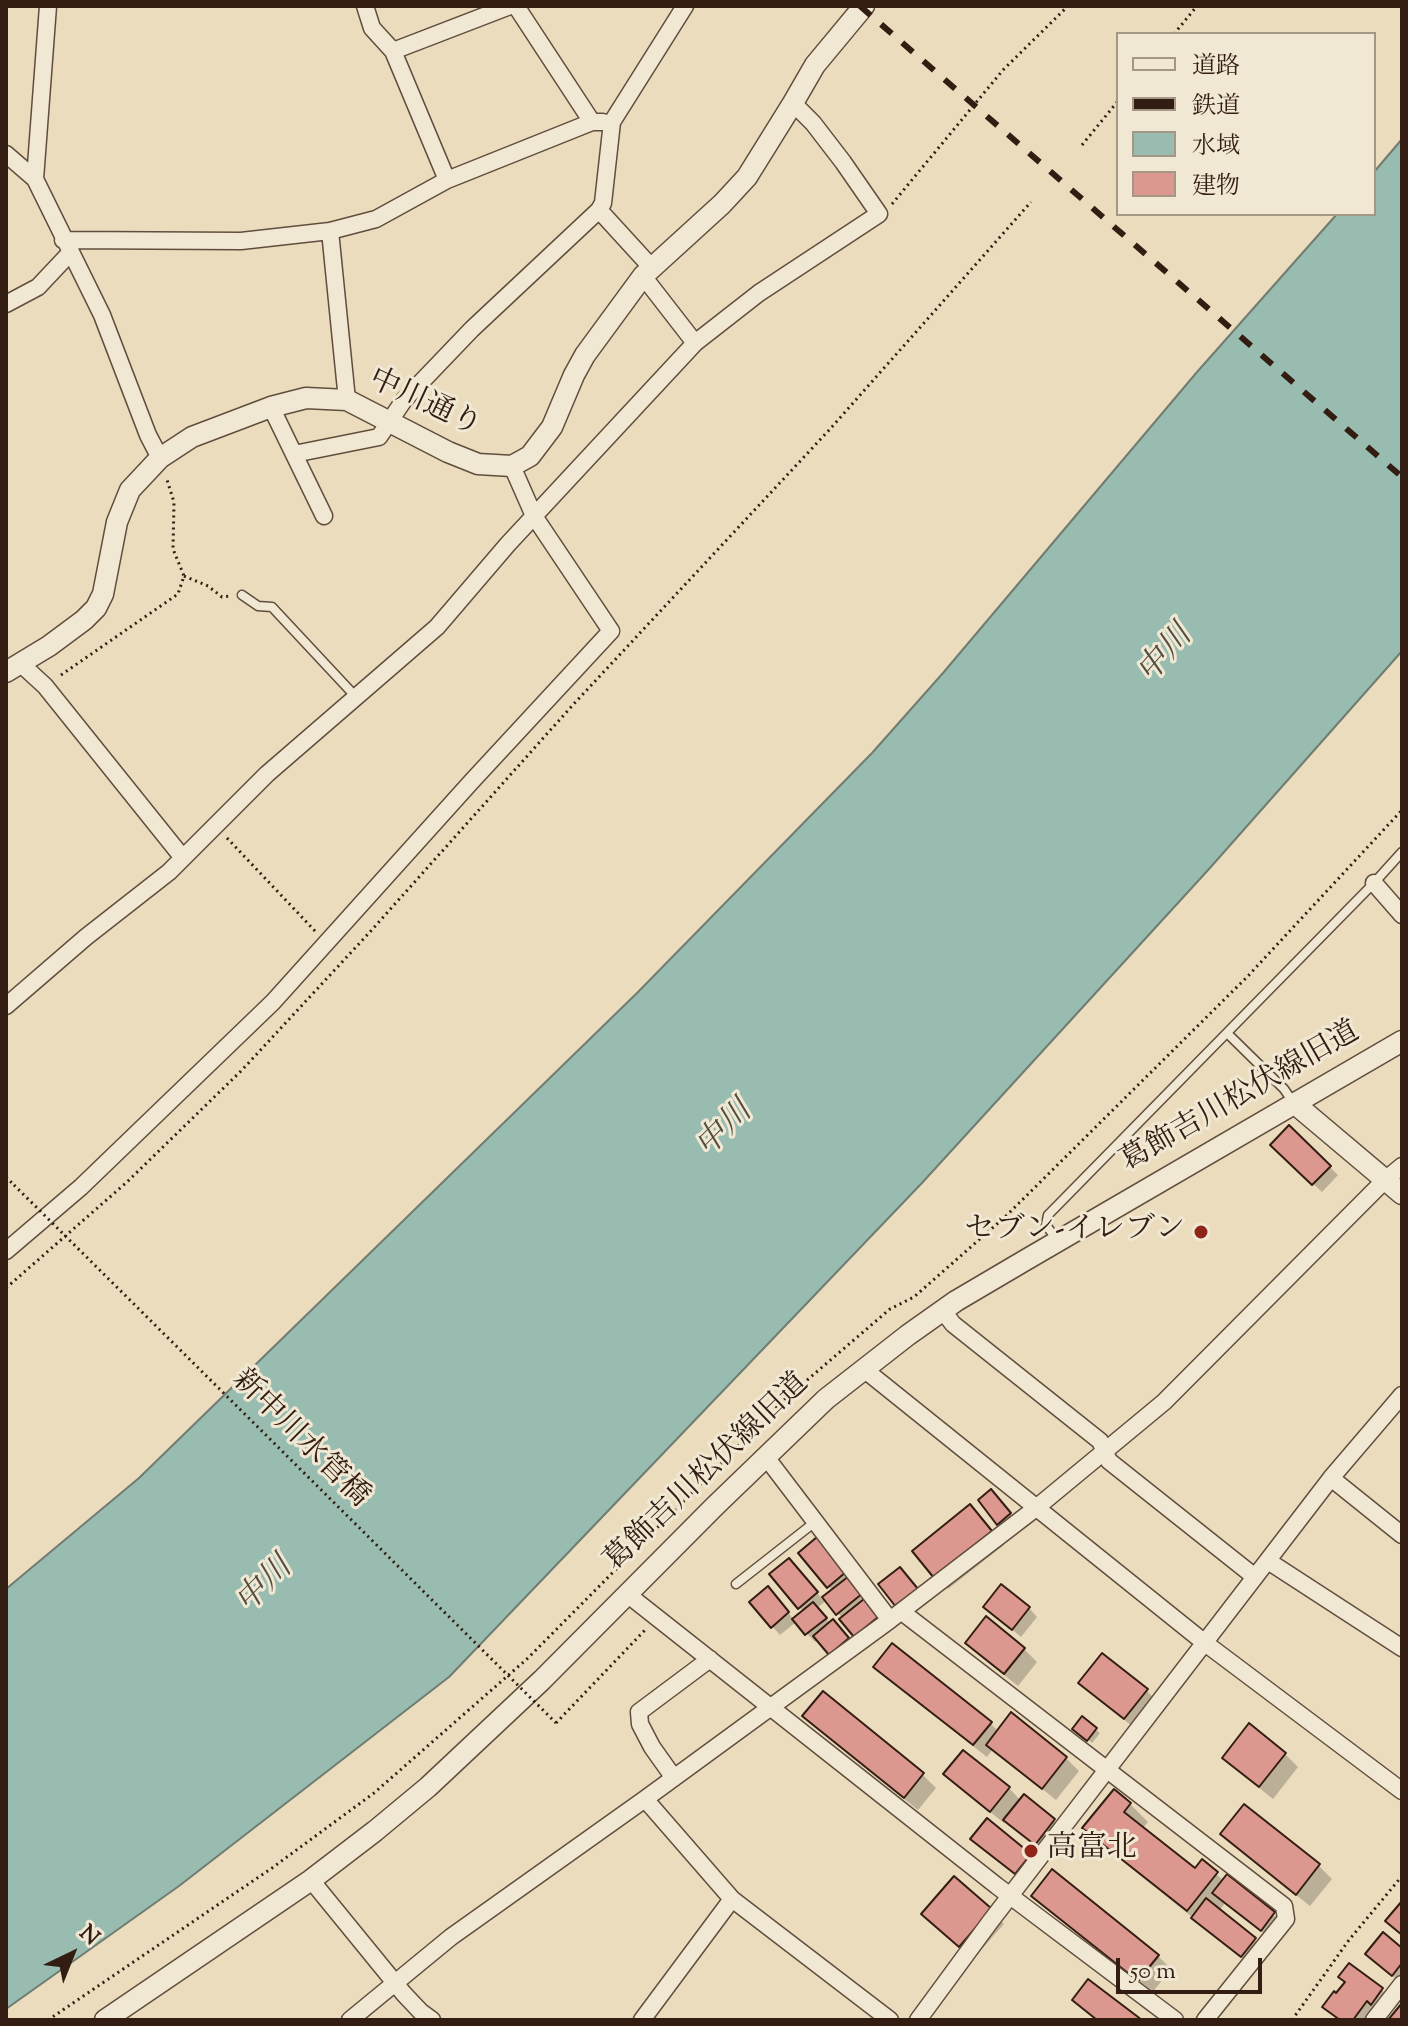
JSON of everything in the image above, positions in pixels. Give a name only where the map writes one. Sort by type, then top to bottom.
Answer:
[{"type":"street","points":[[35,179],[48,6]]},
{"type":"street","points":[[365,6],[372,28],[393,51],[447,180]]},
{"type":"street","points":[[393,51],[510,6]]},
{"type":"street","points":[[516,6],[592,122]]},
{"type":"street","points":[[294,454],[379,437],[404,400],[472,329],[599,210],[603,203],[612,122],[685,6]]},
{"type":"street","points":[[6,1251],[81,1187],[273,1002],[611,631],[534,516],[512,466],[530,456],[552,427],[585,355],[648,272],[747,177],[815,65],[864,6]]},
{"type":"street","points":[[6,1006],[86,937],[169,872],[267,774],[437,627],[534,516],[695,343],[759,293],[879,214],[813,123],[793,103]]},
{"type":"street","points":[[66,246],[241,241],[330,231],[376,219],[447,180],[592,122],[612,122]]},
{"type":"street","points":[[6,154],[35,179],[102,315],[148,435],[160,458]]},
{"type":"street","points":[[599,210],[648,272],[695,343]]},
{"type":"street","points":[[330,231],[347,400]]},
{"type":"street","points":[[6,304],[38,287],[66,246]]},
{"type":"street","name":"中川通り","points":[[14,668],[84,620],[96,608],[103,594],[117,522],[136,481],[160,458],[192,437],[271,407],[306,398],[347,400],[478,464],[512,466]]},
{"type":"street","points":[[271,407],[324,516]]},
{"type":"street","points":[[14,668],[45,686],[183,858]]},
{"type":"street","points":[[1374,883],[1402,915]]},
{"type":"street","name":"葛飾吉川松伏線旧道","points":[[108,2019],[311,1880],[428,1787],[542,1680],[826,1399],[908,1335],[1057,1241],[1402,1041]]},
{"type":"street","points":[[1294,1103],[1402,1194]]},
{"type":"street","points":[[350,2020],[451,1937],[896,1616],[1036,1508],[1164,1402],[1402,1166]]},
{"type":"street","points":[[943,1311],[953,1324],[1100,1441],[1109,1461],[1255,1577]]},
{"type":"street","points":[[865,1370],[1205,1643],[1402,1791]]},
{"type":"street","points":[[918,2020],[1331,1478],[1402,1395]]},
{"type":"street","points":[[766,1457],[815,1522],[896,1616],[1108,1769],[1284,1906],[1286,1919],[1205,2020]]},
{"type":"street","points":[[1331,1478],[1402,1535]]},
{"type":"street","points":[[1268,1561],[1402,1648]]},
{"type":"street","points":[[627,1594],[1010,1896],[1175,2020]]},
{"type":"street","points":[[674,1778],[652,1747],[640,1724],[639,1712],[710,1659]]},
{"type":"street","points":[[645,1799],[732,1899],[890,2020]]},
{"type":"street","points":[[311,1880],[395,1983],[432,2020]]},
{"type":"street","points":[[642,2020],[732,1899]]},
{"type":"street","points":[[1374,2020],[1402,1984]]},
{"type":"lane","points":[[242,595],[258,606],[272,607],[356,697]]},
{"type":"lane","points":[[1057,1241],[1046,1225],[1048,1215],[1402,852]]},
{"type":"lane","points":[[1227,1033],[1284,1089],[1294,1103]]},
{"type":"lane","points":[[736,1584],[815,1522]]},
{"type":"path","points":[[879,214],[893,203],[1003,70],[1068,6]]},
{"type":"path","points":[[1176,32],[1197,6]]},
{"type":"path","points":[[1082,145],[1116,103]]},
{"type":"path","points":[[6,1288],[127,1182],[242,1070],[571,707],[831,428],[1031,202]]},
{"type":"path","points":[[45,686],[178,594],[184,576],[173,549],[174,502],[160,458]]},
{"type":"path","points":[[184,576],[208,586],[222,597],[242,595]]},
{"type":"path","points":[[48,2020],[272,1868],[374,1793],[528,1658],[785,1399],[890,1309],[914,1297],[1006,1216],[1182,1044],[1402,810]]},
{"type":"path","points":[[215,826],[326,943]]},
{"type":"path","name":"新中川水管橋","points":[[6,1177],[556,1723],[632,1644]]},
{"type":"path","points":[[1292,2020],[1349,1940],[1402,1876]]},
{"type":"path","points":[[99,1987],[103,1993]]},
{"type":"water","name":"中川","points":[[1402,139],[1402,651],[1209,869],[921,1184],[449,1677],[179,1886],[6,2009],[6,1589],[139,1478],[637,993],[872,753],[1197,372],[1335,216],[1376,216],[1376,170]]},
{"type":"building","points":[[1289,1125],[1331,1166],[1312,1185],[1270,1145]]},
{"type":"building","points":[[991,1489],[1011,1513],[997,1525],[978,1500]]},
{"type":"building","points":[[970,1504],[992,1531],[934,1578],[912,1551]]},
{"type":"building","points":[[817,1537],[846,1572],[827,1588],[798,1553]]},
{"type":"building","points":[[789,1558],[818,1592],[798,1609],[769,1574]]},
{"type":"building","points":[[900,1567],[918,1589],[896,1607],[878,1584]]},
{"type":"building","points":[[849,1576],[863,1593],[836,1615],[822,1597]]},
{"type":"building","points":[[1001,1584],[1030,1607],[1012,1630],[983,1607]]},
{"type":"building","points":[[768,1586],[789,1612],[771,1628],[749,1602]]},
{"type":"building","points":[[864,1599],[878,1617],[854,1637],[839,1619]]},
{"type":"building","points":[[813,1602],[827,1618],[805,1635],[792,1619]]},
{"type":"building","points":[[986,1616],[1025,1648],[1004,1674],[965,1643]]},
{"type":"building","points":[[833,1619],[849,1638],[829,1655],[813,1636]]},
{"type":"building","points":[[892,1643],[992,1722],[973,1745],[873,1667]]},
{"type":"building","points":[[1102,1653],[1148,1689],[1124,1719],[1078,1683]]},
{"type":"building","points":[[823,1691],[924,1773],[904,1798],[802,1716]]},
{"type":"building","points":[[1011,1712],[1067,1757],[1042,1789],[986,1745]]},
{"type":"building","points":[[1082,1716],[1097,1728],[1087,1741],[1072,1729]]},
{"type":"building","points":[[1249,1723],[1286,1753],[1259,1787],[1222,1758]]},
{"type":"building","points":[[963,1750],[1010,1787],[990,1812],[943,1774]]},
{"type":"building","points":[[1114,1789],[1131,1803],[1124,1812],[1195,1868],[1202,1859],[1218,1872],[1187,1911],[1082,1828]]},
{"type":"building","points":[[1024,1794],[1055,1819],[1035,1845],[1003,1820]]},
{"type":"building","points":[[1244,1804],[1320,1864],[1296,1895],[1220,1834]]},
{"type":"building","points":[[987,1818],[1031,1854],[1015,1874],[970,1839]]},
{"type":"building","points":[[1052,1869],[1159,1955],[1138,1981],[1031,1896]]},
{"type":"building","points":[[1227,1874],[1275,1912],[1261,1931],[1212,1893]]},
{"type":"building","points":[[954,1876],[992,1909],[959,1947],[921,1914]]},
{"type":"building","points":[[1206,1898],[1256,1938],[1241,1957],[1191,1918]]},
{"type":"building","points":[[1402,1901],[1402,1935],[1385,1921]]},
{"type":"building","points":[[1383,1932],[1402,1948],[1402,1963],[1392,1976],[1365,1954]]},
{"type":"building","points":[[1349,1963],[1383,1988],[1371,2005],[1367,2001],[1353,2020],[1340,2020],[1322,2007],[1345,1982],[1338,1977]]},
{"type":"building","points":[[1088,1979],[1142,2020],[1097,2020],[1072,2000]]},
{"type":"building","points":[[1402,2003],[1402,2020],[1388,2020]]},
{"type":"railway","points":[[860,6],[1402,477]]},
{"type":"place","name":"セブン-イレブン","points":[[1201,1232]]},
{"type":"place","name":"高富北","points":[[1031,1851]]}]
